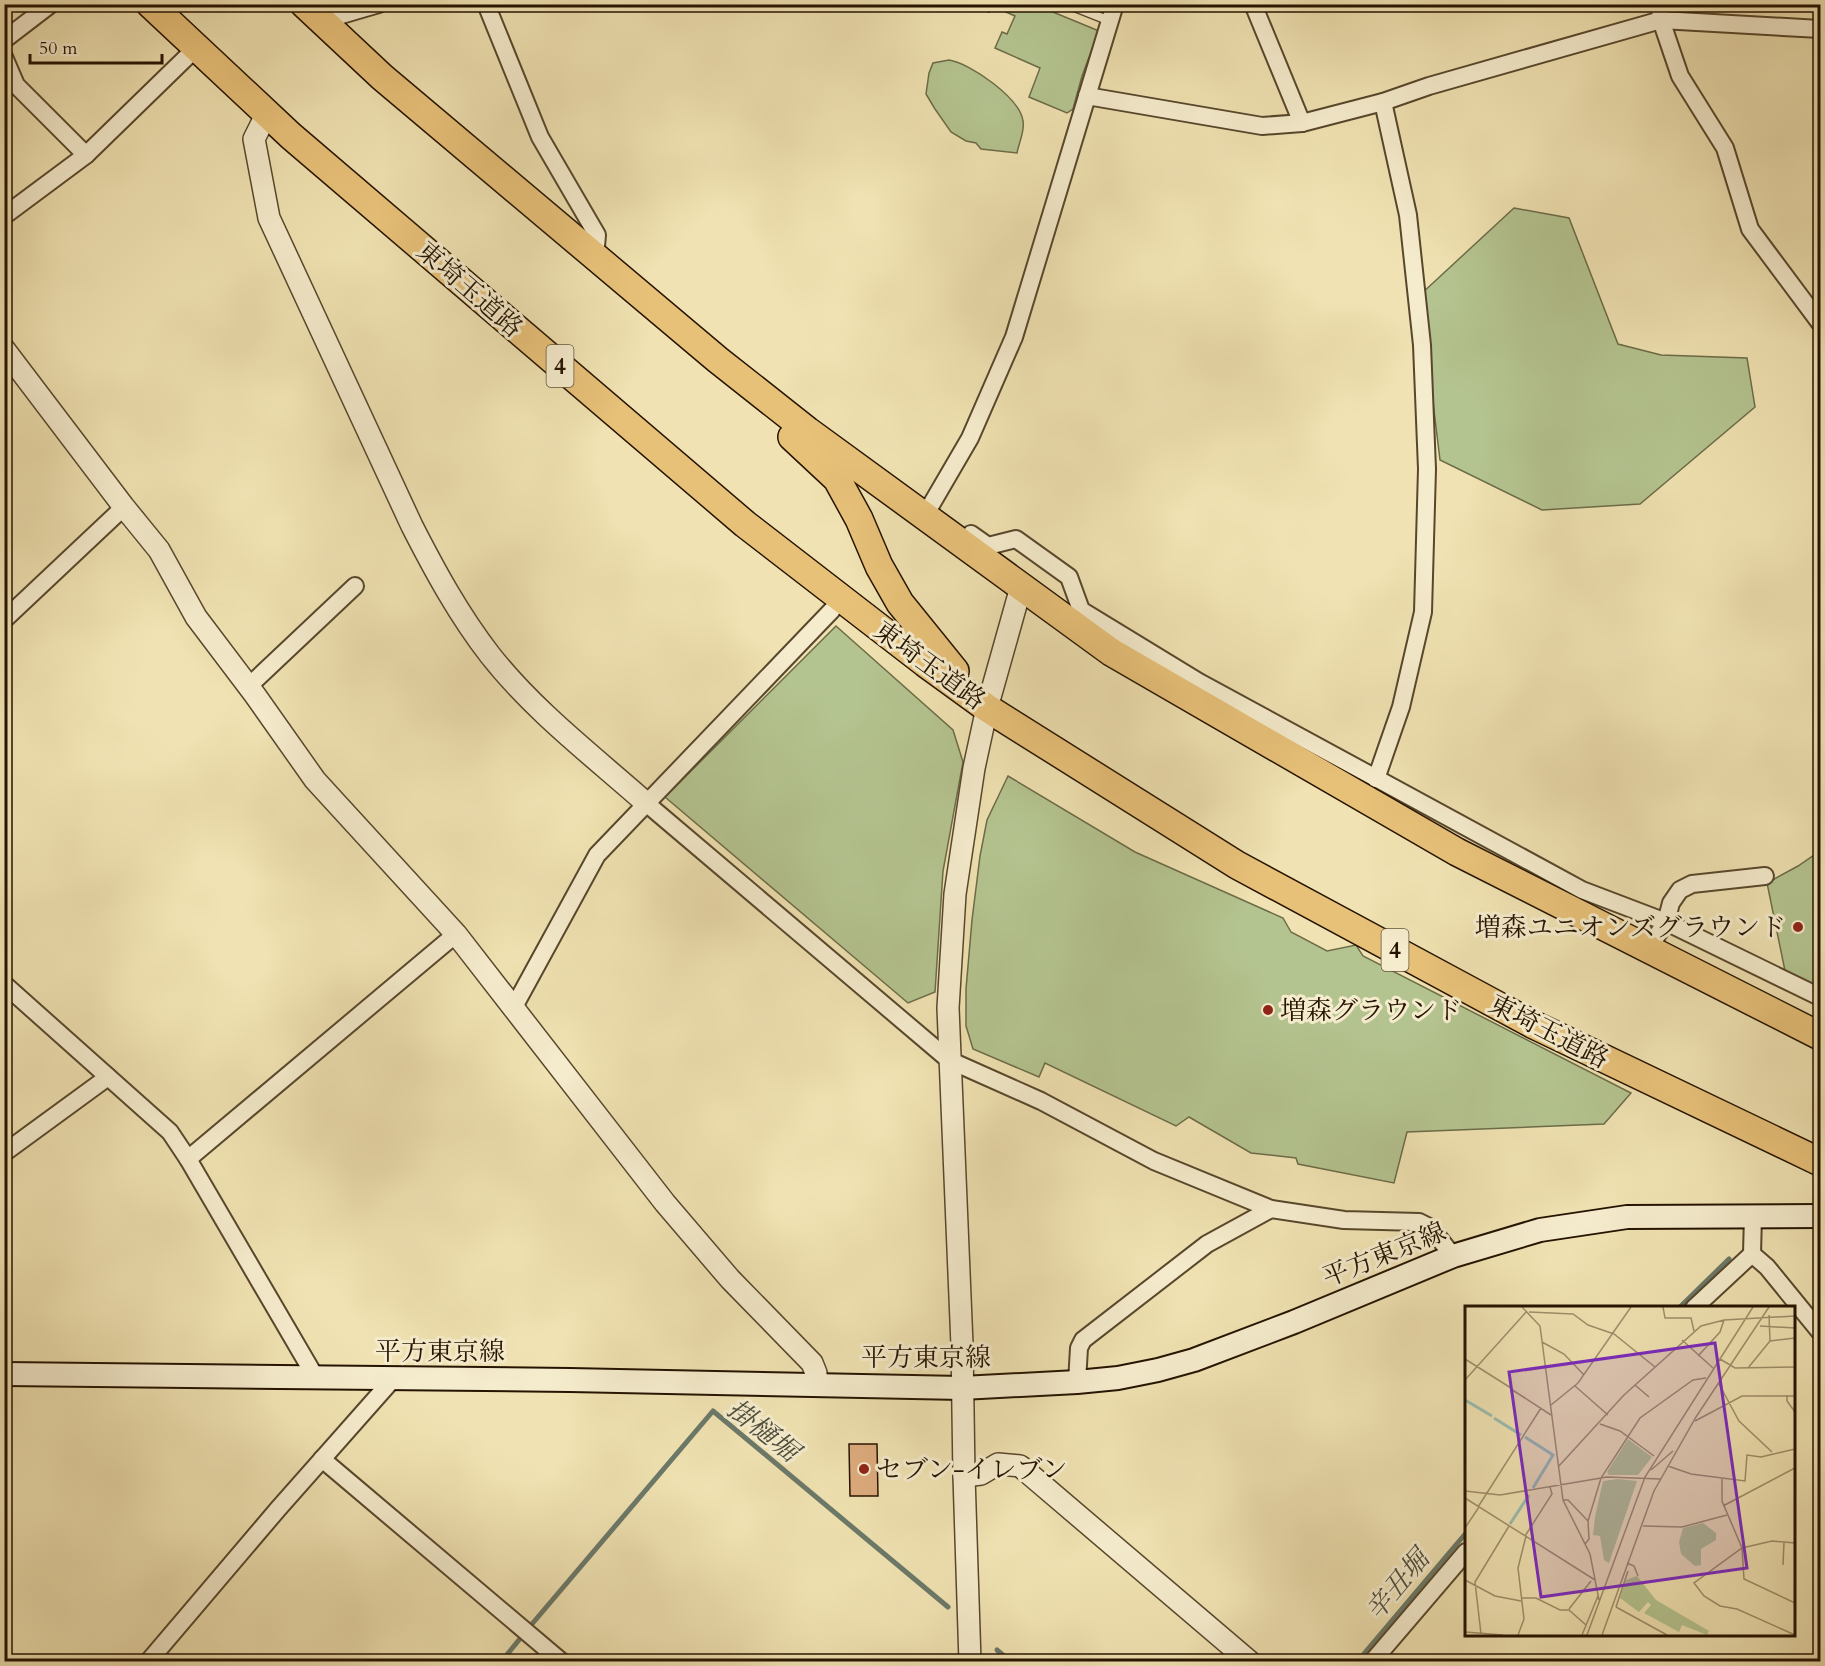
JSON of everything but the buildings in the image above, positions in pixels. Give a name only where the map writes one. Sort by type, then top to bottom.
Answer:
[{"type":"highway","name":"東埼玉道路","points":[[150,4],[291,136],[745,524],[987,708],[1237,865],[1534,1025],[1820,1162]]},
{"type":"highway","points":[[312,13],[382,77],[748,384],[927,512],[1021,587],[1111,652],[1457,852],[1821,1036]]},
{"type":"highway","points":[[748,384],[796,442],[837,479],[859,519],[879,566],[900,603],[936,650],[987,708]]},
{"type":"main road","points":[[1810,1216],[1821,1198]]},
{"type":"main road","name":"平方東京線","points":[[4,1374],[816,1384],[962,1388],[1077,1382],[1119,1378],[1194,1360],[1294,1322],[1453,1256],[1540,1230],[1627,1217],[1810,1216]]},
{"type":"street","points":[[4,40],[51,4]]},
{"type":"street","points":[[312,13],[379,4]]},
{"type":"street","points":[[486,4],[540,138],[597,235],[595,258]]},
{"type":"street","points":[[1115,4],[1014,337],[970,438],[927,512],[988,546],[1016,539],[1069,577],[1082,610],[1199,682],[1376,779],[1582,890],[1666,922],[1821,997]]},
{"type":"street","points":[[1253,4],[1302,123]]},
{"type":"street","points":[[1087,96],[1262,126],[1302,123],[1383,102],[1660,12],[1821,29]]},
{"type":"street","points":[[1660,12],[1680,76],[1725,147],[1750,229],[1821,323]]},
{"type":"street","points":[[4,216],[86,155],[197,48]]},
{"type":"street","points":[[4,57],[16,85],[86,155]]},
{"type":"street","points":[[1376,779],[1401,707],[1423,612],[1427,469],[1422,345],[1408,214],[1383,102]]},
{"type":"street","points":[[267,113],[254,139],[269,218],[412,525],[435,571],[463,618],[491,656],[548,716],[646,803],[949,1060],[1041,1101],[1154,1161],[1271,1209],[1344,1220],[1419,1222],[1431,1228],[1453,1256]]},
{"type":"street","points":[[4,350],[159,550],[196,617],[249,686],[315,780],[456,934],[672,1211],[730,1279],[812,1363],[816,1373],[816,1384]]},
{"type":"street","points":[[4,620],[124,507]]},
{"type":"street","points":[[249,686],[355,586]]},
{"type":"street","points":[[970,1662],[962,1388],[963,1345],[948,1008],[955,894],[974,768],[987,708],[1021,587]]},
{"type":"street","points":[[514,1007],[597,855],[832,610]]},
{"type":"street","points":[[1648,949],[1666,922],[1671,903],[1680,890],[1692,884],[1765,876]]},
{"type":"street","points":[[188,1159],[456,934]]},
{"type":"street","points":[[4,984],[170,1132],[316,1378]]},
{"type":"street","points":[[4,1153],[108,1077]]},
{"type":"street","points":[[1077,1382],[1079,1348],[1083,1340],[1208,1244],[1271,1209]]},
{"type":"street","points":[[1696,1306],[1752,1254],[1753,1215]]},
{"type":"street","points":[[1752,1254],[1767,1267],[1821,1332]]},
{"type":"street","points":[[148,1662],[393,1379]]},
{"type":"street","points":[[322,1459],[562,1662]]},
{"type":"street","points":[[964,1476],[981,1474],[998,1464],[1020,1466],[1250,1662]]},
{"type":"street","points":[[1372,1662],[1465,1554]]},
{"type":"lane","points":[[1067,4],[1110,21]]},
{"type":"green space","points":[[1009,5],[1036,5],[1099,31],[1082,76],[1073,109],[1067,113],[1029,97],[1040,68],[995,48],[1002,32],[1007,34],[1015,16],[1006,12]]},
{"type":"green space","points":[[949,60],[981,75],[1004,92],[1013,102],[1023,121],[1023,133],[1017,153],[981,149],[976,143],[966,141],[951,132],[926,94],[933,63]]},
{"type":"green space","points":[[1514,208],[1569,218],[1618,344],[1661,355],[1747,358],[1755,407],[1640,504],[1542,510],[1440,460],[1420,295]]},
{"type":"green space","points":[[836,626],[953,730],[963,762],[943,871],[935,992],[908,1003],[665,797]]},
{"type":"green space","name":"増森グラウンド","points":[[1008,776],[1135,852],[1283,918],[1291,932],[1327,951],[1356,945],[1363,956],[1631,1093],[1604,1124],[1407,1132],[1394,1183],[1298,1164],[1296,1158],[1251,1153],[1189,1117],[1176,1126],[1045,1063],[1039,1077],[973,1049],[966,1026],[966,989],[980,856],[987,820]]},
{"type":"green space","name":"増森ユニオンズグラウンド","points":[[1820,851],[1820,989],[1785,971],[1767,883]]},
{"type":"waterway","name":"辛丑堀","points":[[1681,1306],[1729,1259]]},
{"type":"waterway","name":"掛樋堀","points":[[532,1624],[713,1411],[948,1607]]},
{"type":"waterway","name":"辛丑堀","points":[[1357,1662],[1465,1534]]},
{"type":"waterway","name":"掛樋堀","points":[[501,1662],[523,1635]]},
{"type":"waterway","name":"掛樋堀","points":[[997,1650],[1011,1662]]},
{"type":"place","name":"増森ユニオンズグラウンド","points":[[1798,927]]},
{"type":"place","name":"増森グラウンド","points":[[1268,1010]]},
{"type":"place","name":"セブン-イレブン","points":[[864,1469]]}]
